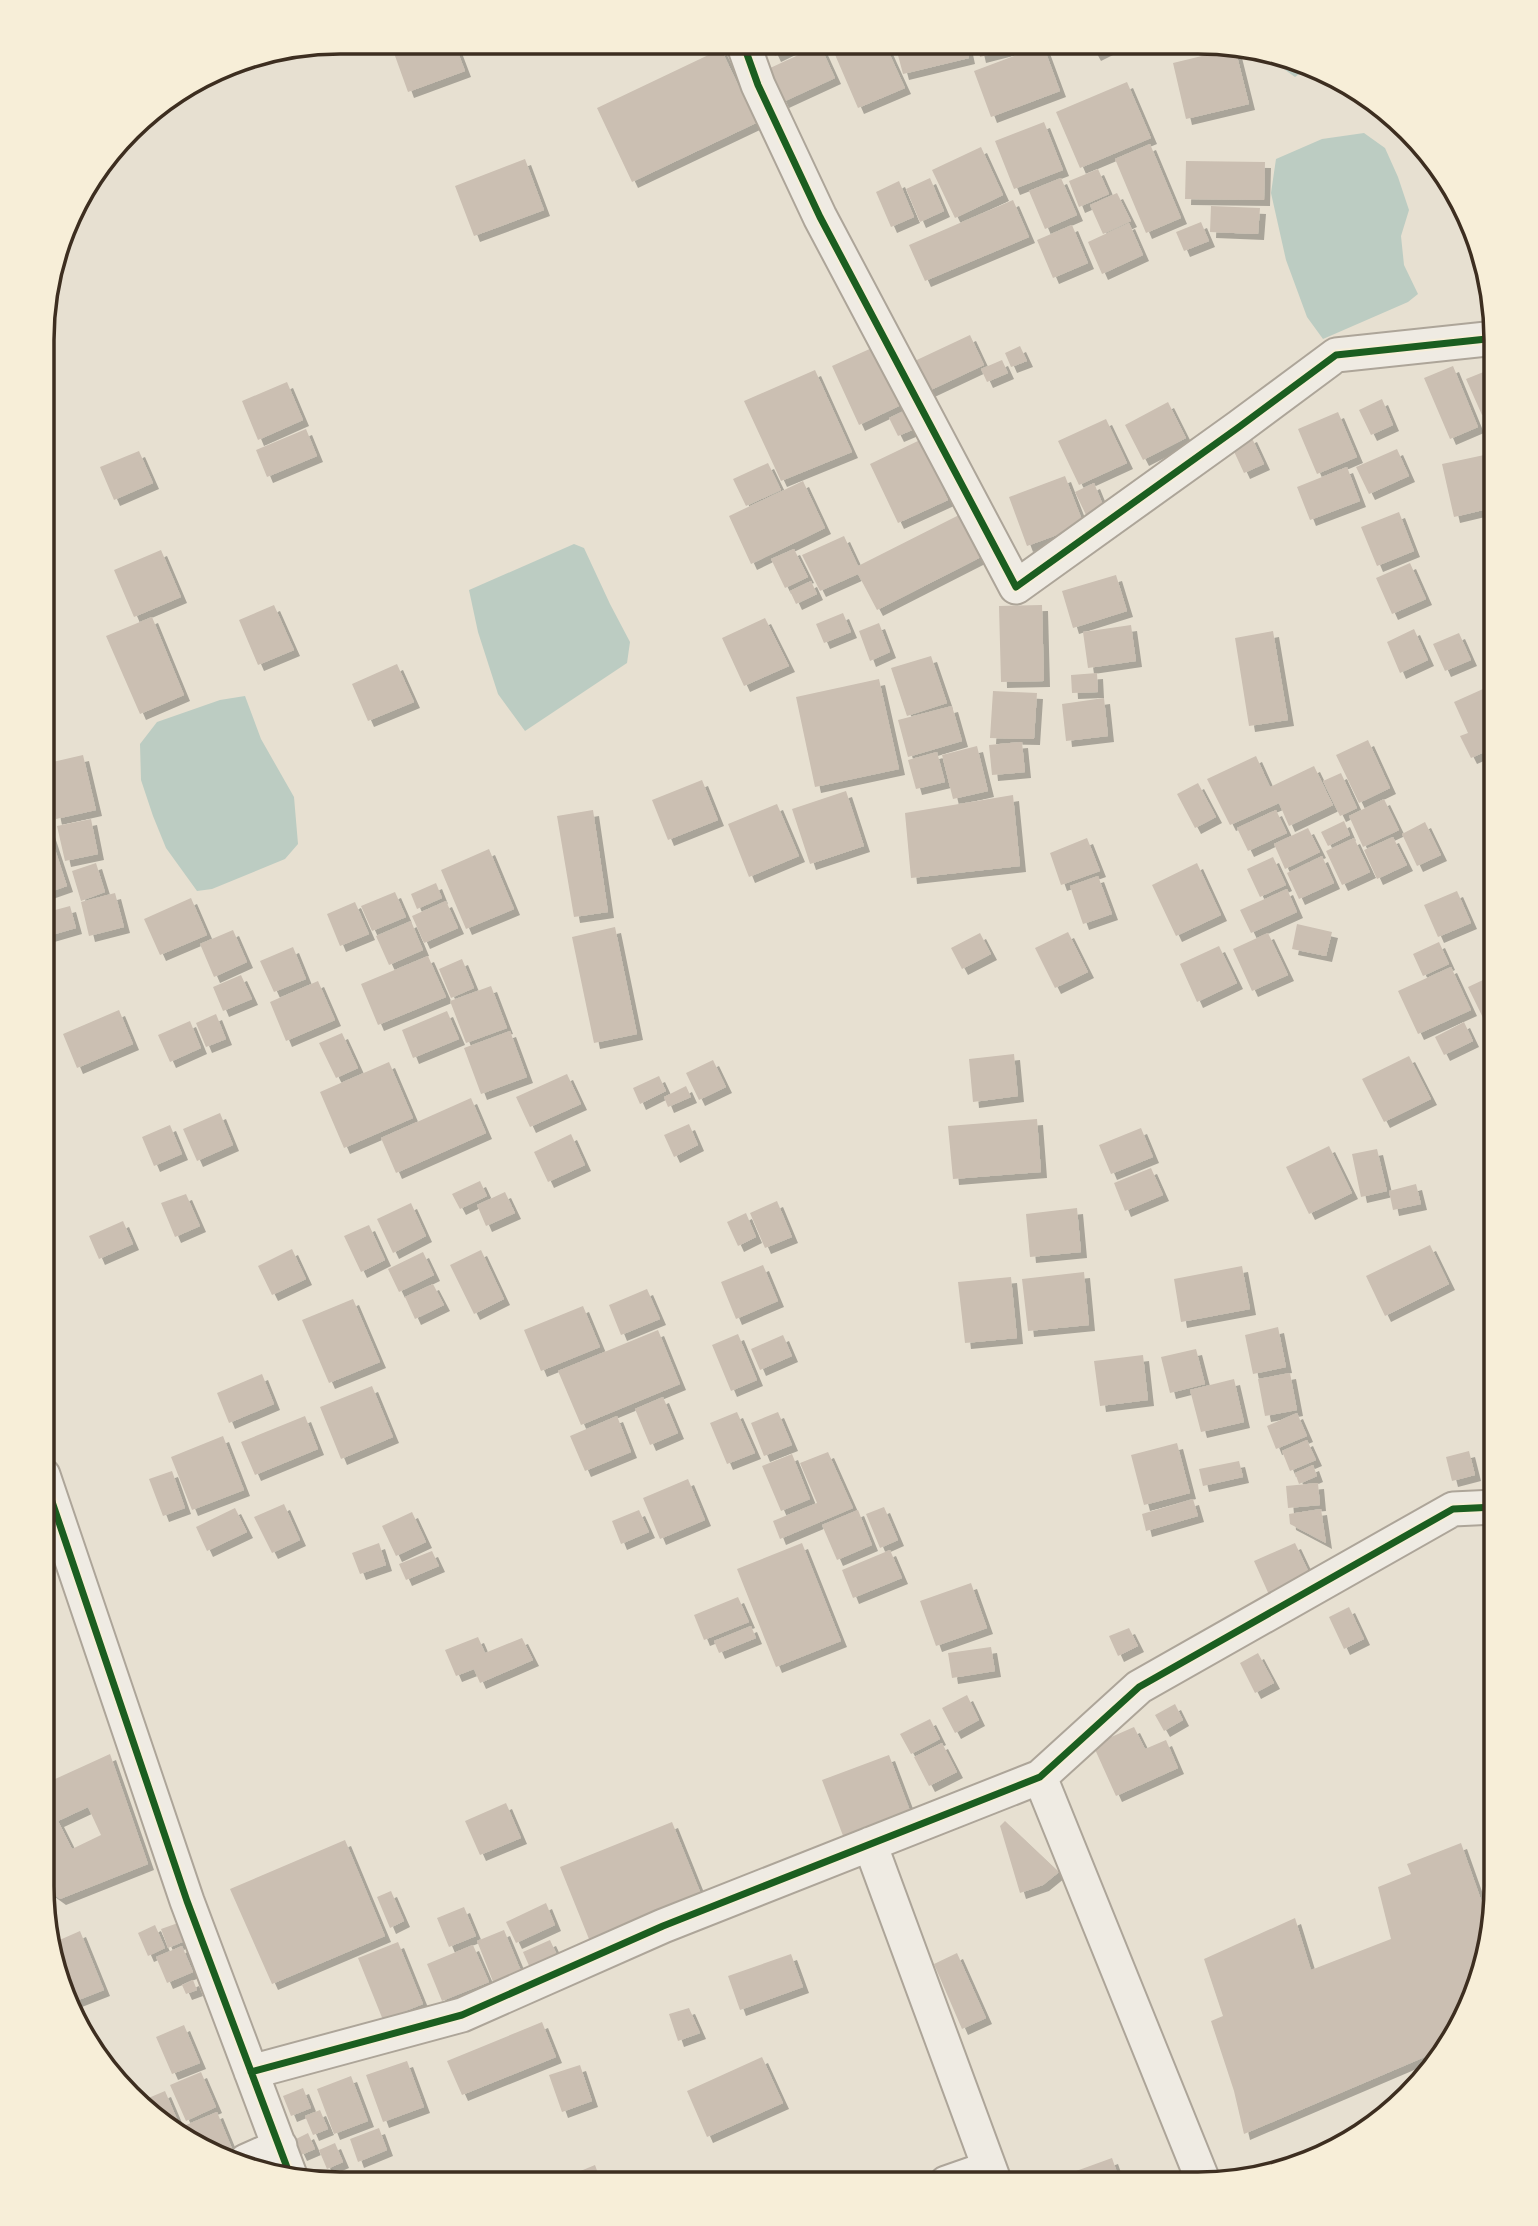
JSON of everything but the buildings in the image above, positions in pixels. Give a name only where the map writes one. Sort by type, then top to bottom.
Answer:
[{"type":"street","points":[[747,54],[758,85],[820,217],[1016,587],[1336,355],[1484,339]]},
{"type":"street","points":[[54,1508],[187,1901],[287,2166]]},
{"type":"street","points":[[251,2072],[462,2015],[663,1926],[1040,1777],[1139,1687],[1453,1509],[1484,1508]]},
{"type":"street","points":[[1040,1777],[1200,2172]]},
{"type":"street","points":[[870,1844],[991,2172]]},
{"type":"street","points":[[252,2158],[280,2146]]},
{"type":"shaded area","points":[[1280,66],[1300,73],[1295,77]]},
{"type":"shaded area","points":[[1364,133],[1385,148],[1398,177],[1409,210],[1401,236],[1404,265],[1418,294],[1408,302],[1323,339],[1307,317],[1286,260],[1271,193],[1276,159],[1322,139]]},
{"type":"shaded area","points":[[574,544],[584,548],[630,642],[627,663],[525,731],[498,694],[478,632],[469,590]]},
{"type":"shaded area","points":[[245,696],[261,739],[294,797],[298,844],[285,859],[212,889],[197,891],[166,848],[153,816],[141,780],[140,744],[157,722],[220,700]]},
{"type":"cycle path","points":[[747,54],[758,85],[820,217],[1016,587],[1336,355],[1484,339]]},
{"type":"cycle path","points":[[54,1508],[187,1901],[287,2166]]},
{"type":"cycle path","points":[[251,2072],[462,2015],[663,1926],[1040,1777],[1139,1687],[1453,1509],[1484,1508]]}]
